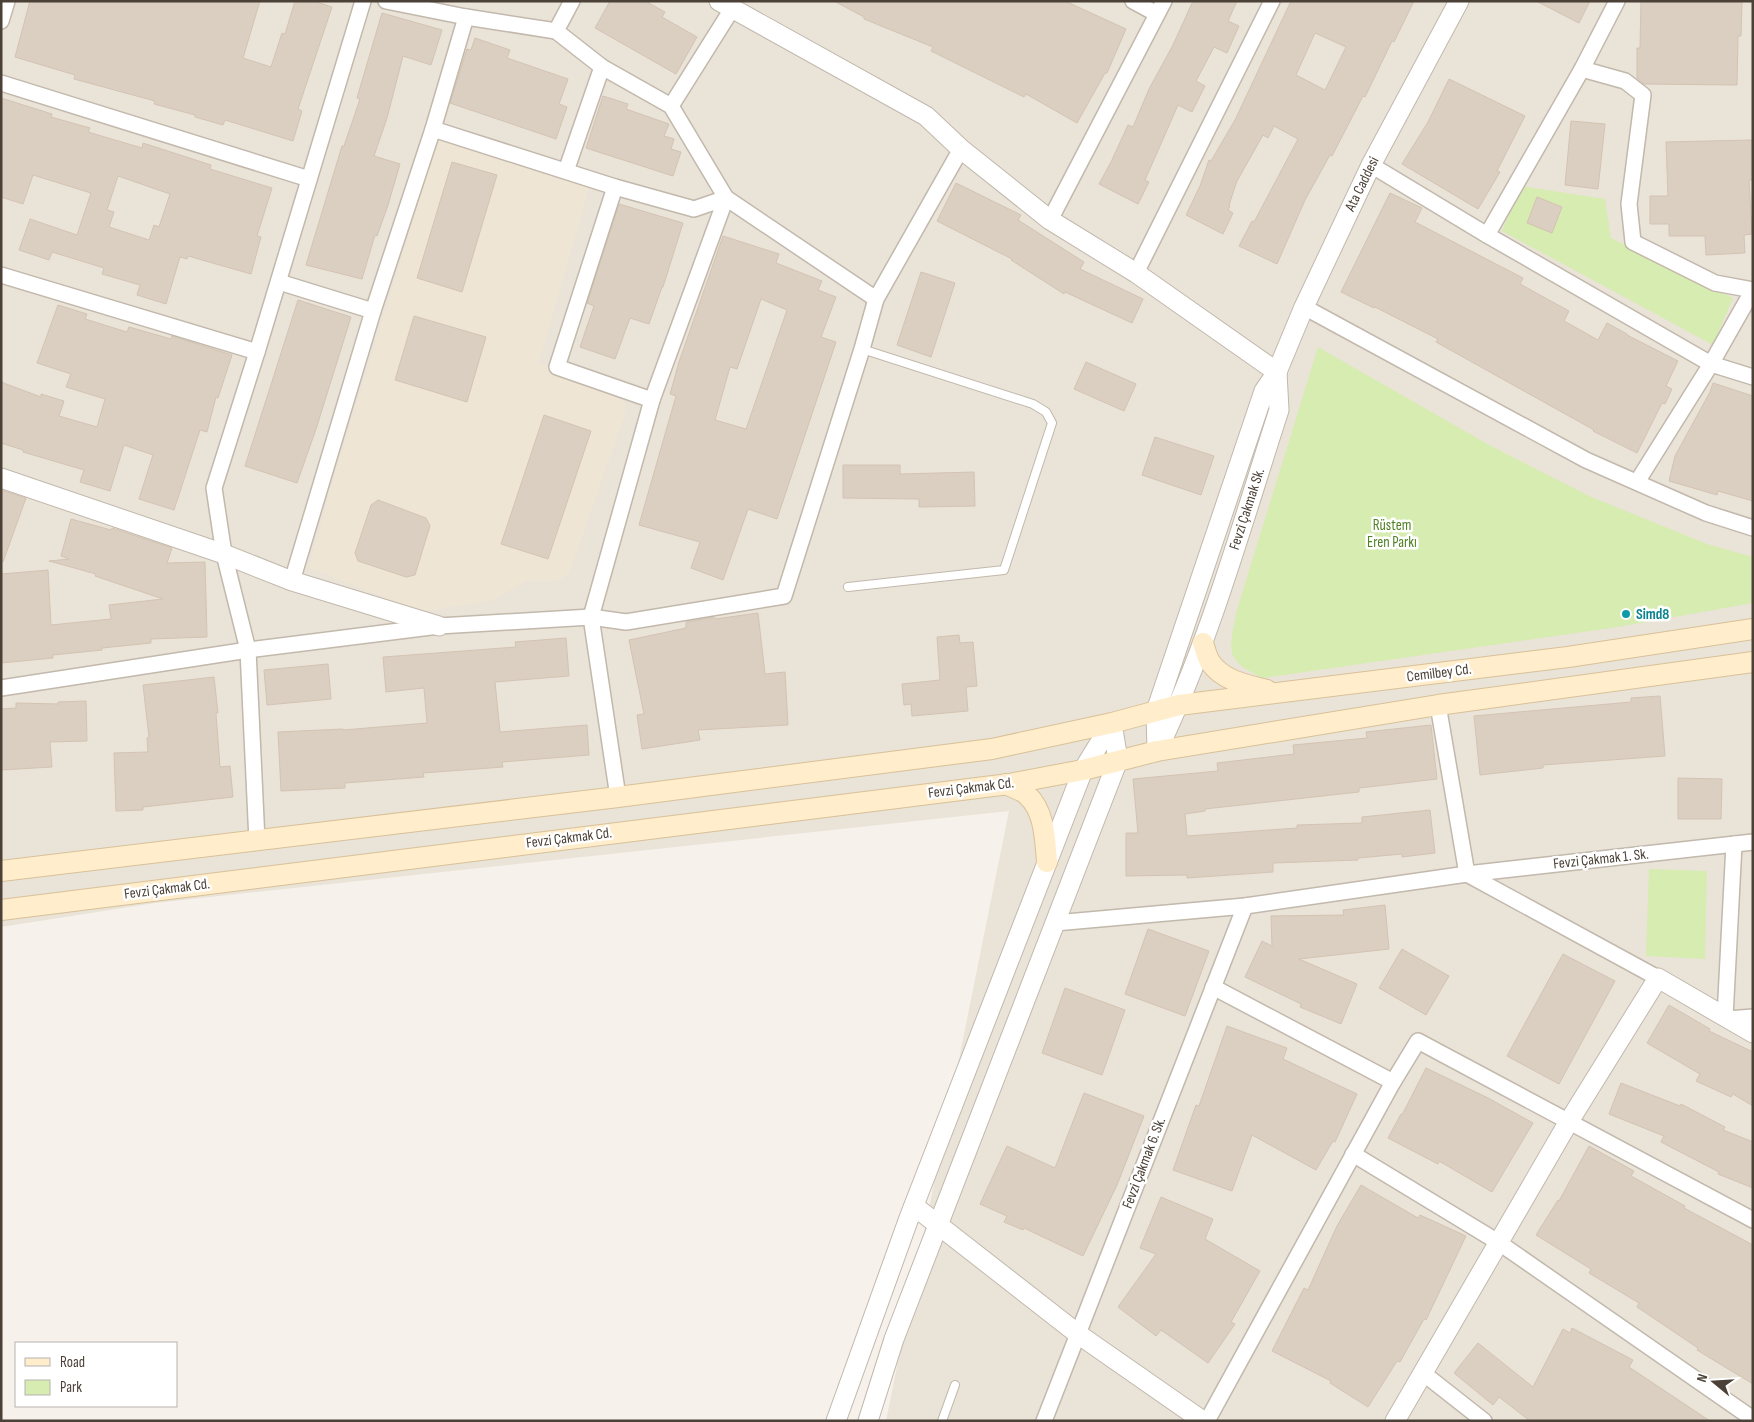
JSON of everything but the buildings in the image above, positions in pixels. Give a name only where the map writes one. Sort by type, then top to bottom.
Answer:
[{"type":"main road","name":"Cemilbey Cd.","points":[[1119,721],[1179,705],[1568,657],[1753,629]]},
{"type":"main road","points":[[1204,643],[1209,661],[1221,674],[1246,684],[1277,692]]},
{"type":"main road","name":"Cemilbey Cd.","points":[[1126,758],[1157,751],[1438,705],[1753,662]]},
{"type":"main road","points":[[1,871],[618,797],[992,749],[1119,721]]},
{"type":"main road","name":"Fevzi Çakmak Cd.","points":[[1,910],[1006,784],[1083,770],[1126,758]]},
{"type":"main road","points":[[1006,784],[1026,794],[1036,806],[1042,823],[1047,862]]},
{"type":"street","points":[[1,21],[7,1]]},
{"type":"street","points":[[257,841],[248,650],[224,554],[214,488],[279,282],[363,1]]},
{"type":"street","points":[[386,1],[466,17],[556,31],[602,67],[671,106],[726,198],[876,299]]},
{"type":"street","points":[[556,31],[572,1]]},
{"type":"street","points":[[1050,220],[1160,8],[1133,1]]},
{"type":"street","points":[[1136,273],[1272,1]]},
{"type":"street","points":[[1487,235],[1582,69],[1616,1]]},
{"type":"street","name":"Ata Caddesi","points":[[1277,372],[1304,307],[1371,165],[1455,3]]},
{"type":"street","points":[[671,106],[726,5],[926,116],[961,149],[1050,220],[1136,273],[1277,372],[1264,391],[1156,711],[1157,751]]},
{"type":"street","points":[[292,581],[373,311],[433,129],[466,17]]},
{"type":"street","points":[[566,171],[602,67]]},
{"type":"street","points":[[1582,69],[1625,81],[1643,95],[1629,204],[1633,242],[1715,283],[1753,290],[1711,364],[1637,482]]},
{"type":"street","points":[[1,83],[309,179]]},
{"type":"street","points":[[433,129],[615,187],[694,209],[726,198]]},
{"type":"street","points":[[1,688],[248,650],[440,626],[591,617],[626,622],[784,596],[876,299],[961,149]]},
{"type":"street","points":[[1371,165],[1487,235],[1711,364],[1753,376]]},
{"type":"street","points":[[615,187],[557,366],[652,400]]},
{"type":"street","points":[[618,797],[591,617],[652,400],[726,198]]},
{"type":"street","points":[[1,275],[257,352]]},
{"type":"street","points":[[279,282],[373,311]]},
{"type":"street","points":[[1304,307],[1586,460],[1706,513],[1753,528]]},
{"type":"street","name":"Fevzi Çakmak Sk.","points":[[1157,751],[1179,705],[1204,643],[1279,410],[1277,372]]},
{"type":"street","points":[[1,478],[224,554],[292,581],[440,626]]},
{"type":"street","points":[[1438,705],[1468,874],[1658,978],[1753,1033]]},
{"type":"street","points":[[868,1421],[894,1340],[1055,923],[1126,758],[1119,721]]},
{"type":"street","points":[[836,1421],[914,1206],[1083,770],[1119,721]]},
{"type":"street","name":"Fevzi Çakmak 1. Sk.","points":[[1055,923],[1245,906],[1468,874],[1753,842]]},
{"type":"street","points":[[1726,1018],[1734,844]]},
{"type":"street","name":"Fevzi Çakmak 6. Sk.","points":[[1044,1421],[1245,906]]},
{"type":"street","points":[[1395,1421],[1568,1123],[1658,978]]},
{"type":"street","points":[[1213,987],[1393,1082]]},
{"type":"street","points":[[1726,1018],[1753,1017]]},
{"type":"street","points":[[1207,1421],[1353,1154],[1418,1041],[1568,1123],[1753,1220]]},
{"type":"street","points":[[1353,1154],[1498,1242],[1753,1419]]},
{"type":"street","points":[[914,1206],[1078,1334],[1203,1421]]},
{"type":"street","points":[[1423,1373],[1484,1421]]},
{"type":"lane","points":[[848,587],[1004,570],[1052,424],[1046,412],[1033,404],[862,349]]},
{"type":"lane","points":[[942,1421],[954,1385]]},
{"type":"shaded area","points":[[1,1],[1753,1],[1753,1421],[886,1421],[1009,811],[155,903],[1,927]]},
{"type":"shaded area","points":[[439,136],[590,185],[539,362],[617,397],[625,403],[625,414],[569,574],[557,581],[526,581],[491,601],[428,611],[407,606],[309,568],[332,483]]},
{"type":"green space","points":[[1520,186],[1605,199],[1611,238],[1733,298],[1713,345],[1502,231]]},
{"type":"green space","name":"Rüstem Eren Parkı","points":[[1318,347],[1491,446],[1589,496],[1707,544],[1753,557],[1753,603],[1618,627],[1263,678],[1250,672],[1235,660],[1232,653],[1231,646],[1236,613]]},
{"type":"green space","points":[[1649,869],[1707,871],[1705,959],[1646,956]]},
{"type":"place","name":"Simd8","points":[[1626,614]]}]
